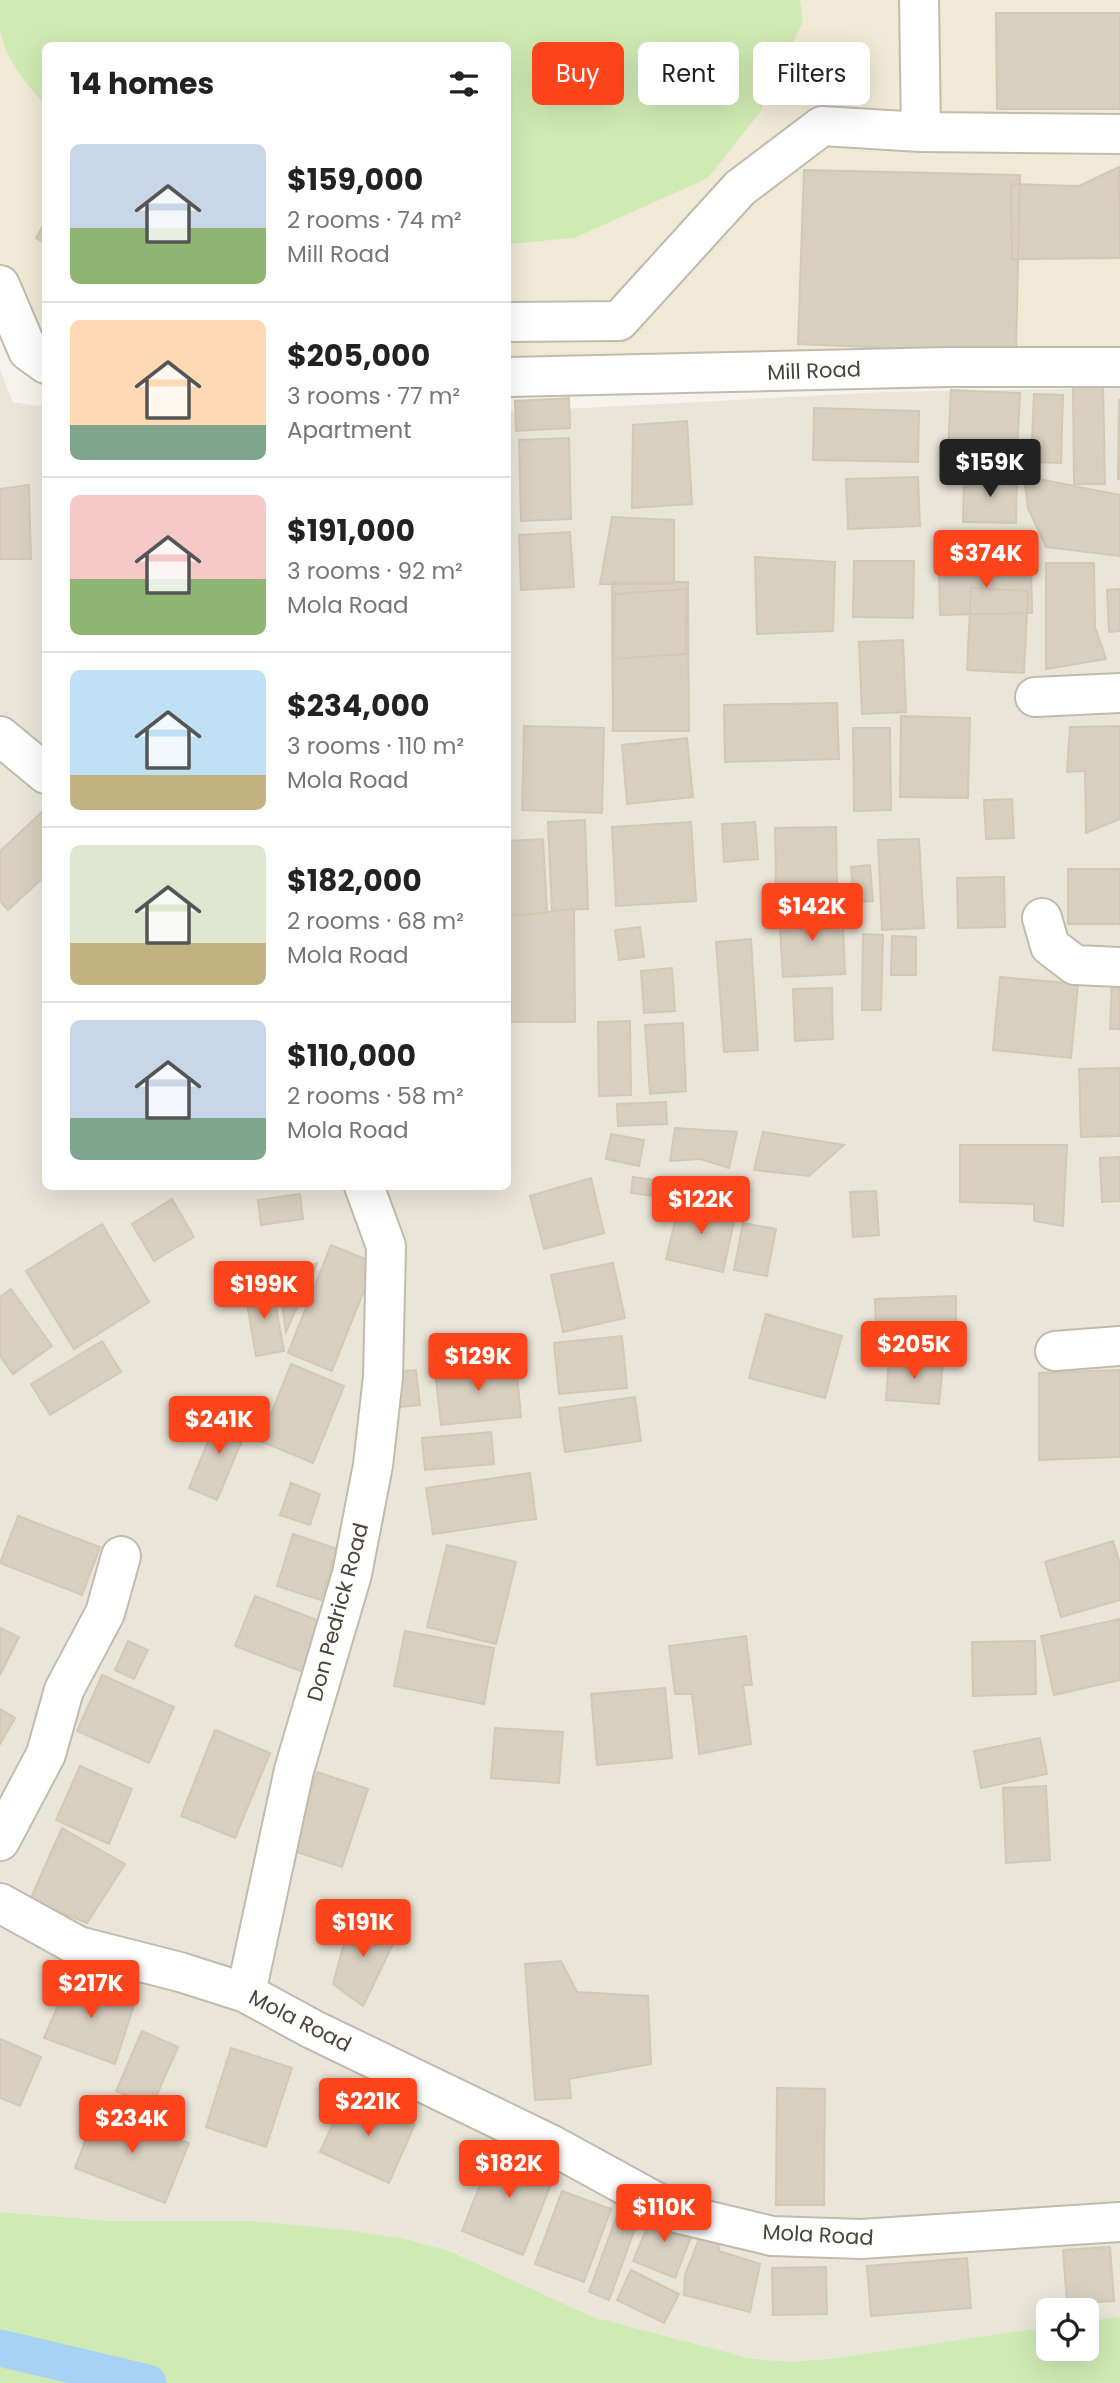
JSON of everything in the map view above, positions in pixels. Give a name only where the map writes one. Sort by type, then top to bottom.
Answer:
[{"type":"street","points":[[919,0],[921,132]]},
{"type":"street","points":[[511,322],[619,321],[740,188],[822,125],[921,132],[1120,134]]},
{"type":"street","points":[[0,285],[27,351],[42,362]]},
{"type":"street","name":"Mill Road","points":[[511,377],[1120,367]]},
{"type":"street","points":[[1035,696],[1120,694]]},
{"type":"street","points":[[0,736],[42,771]]},
{"type":"street","points":[[1042,918],[1050,946],[1075,965],[1120,967]]},
{"type":"street","name":"Don Pedrick Road","points":[[246,1993],[294,1770],[352,1574],[373,1465],[383,1377],[386,1246],[365,1190]]},
{"type":"street","points":[[1055,1351],[1120,1346]]},
{"type":"street","points":[[0,1841],[46,1754],[64,1690],[105,1613],[121,1556]]},
{"type":"street","name":"Mola Road","points":[[0,1903],[78,1946],[180,1972],[246,1993],[312,2029],[550,2144],[676,2213],[772,2236],[861,2239],[1120,2222]]},
{"type":"shaded area","points":[[0,0],[1120,0],[1120,374],[511,376],[511,42],[42,42],[42,370],[0,292]]},
{"type":"shaded area","points":[[0,370],[13,402],[42,407],[42,1190],[511,1190],[511,412],[885,392],[1120,388],[1120,2317],[1099,2320],[1099,2298],[1036,2298],[1036,2329],[835,2358],[791,2362],[749,2358],[593,2317],[451,2251],[405,2239],[254,2221],[113,2221],[0,2212]]},
{"type":"green space","points":[[0,0],[800,0],[803,21],[793,42],[753,42],[753,105],[763,105],[708,178],[574,238],[511,244],[511,42],[42,42],[42,101],[23,79],[2,39]]},
{"type":"green space","points":[[0,2212],[113,2221],[254,2221],[405,2239],[450,2251],[593,2317],[749,2358],[791,2362],[1036,2329],[1036,2361],[1099,2361],[1099,2320],[1120,2317],[1120,2383],[0,2383]]},
{"type":"building","points":[[996,13],[1120,13],[1120,109],[997,109]]},
{"type":"building","points":[[1119,167],[1120,258],[1012,259],[1011,184],[1079,186]]},
{"type":"building","points":[[804,170],[1020,175],[1016,353],[798,344]]},
{"type":"building","points":[[42,227],[42,242],[36,238]]},
{"type":"building","points":[[1103,386],[1105,484],[1074,484],[1073,387]]},
{"type":"building","points":[[951,390],[1020,393],[1017,454],[948,451]]},
{"type":"building","points":[[1034,394],[1063,395],[1061,463],[1031,462]]},
{"type":"building","points":[[569,398],[570,428],[516,431],[515,401]]},
{"type":"building","points":[[1119,400],[1120,479],[1118,479]]},
{"type":"building","points":[[814,408],[919,411],[918,462],[813,460]]},
{"type":"building","points":[[687,421],[692,504],[632,508],[633,425]]},
{"type":"building","points":[[569,438],[571,519],[521,521],[519,440]]},
{"type":"building","points":[[964,475],[1017,477],[1016,523],[963,522]]},
{"type":"building","points":[[1024,476],[1120,495],[1120,556],[1046,547],[1028,508]]},
{"type":"building","points":[[918,477],[920,526],[848,529],[846,479]]},
{"type":"building","points":[[29,485],[31,559],[0,559],[0,489]]},
{"type":"building","points":[[612,517],[674,520],[674,584],[600,584]]},
{"type":"building","points":[[570,532],[574,587],[521,590],[519,535]]},
{"type":"building","points":[[755,557],[835,562],[833,631],[757,634]]},
{"type":"building","points":[[854,561],[914,561],[913,618],[853,617]]},
{"type":"building","points":[[1046,563],[1094,563],[1095,627],[1106,659],[1046,669]]},
{"type":"building","points":[[1031,565],[1032,613],[940,615],[939,568]]},
{"type":"building","points":[[612,582],[688,582],[689,731],[613,731]]},
{"type":"building","points":[[971,588],[1028,591],[1024,673],[967,670]]},
{"type":"building","points":[[686,589],[686,654],[613,659],[615,594]]},
{"type":"building","points":[[1120,589],[1120,631],[1109,632],[1107,590]]},
{"type":"building","points":[[903,640],[906,712],[862,714],[859,642]]},
{"type":"building","points":[[837,703],[839,759],[725,762],[724,705]]},
{"type":"building","points":[[901,716],[970,718],[968,798],[900,797]]},
{"type":"building","points":[[524,726],[604,728],[602,813],[522,810]]},
{"type":"building","points":[[1120,726],[1120,819],[1086,833],[1085,771],[1067,772],[1070,727]]},
{"type":"building","points":[[853,728],[890,728],[891,810],[854,811]]},
{"type":"building","points":[[687,738],[693,797],[627,804],[622,745]]},
{"type":"building","points":[[1012,799],[1014,838],[986,839],[984,800]]},
{"type":"building","points":[[42,812],[42,879],[8,910],[0,901],[0,851]]},
{"type":"building","points":[[585,820],[588,909],[552,910],[548,822]]},
{"type":"building","points":[[691,822],[696,901],[616,906],[612,827]]},
{"type":"building","points":[[755,822],[758,859],[724,862],[722,824]]},
{"type":"building","points":[[836,827],[837,892],[776,893],[775,828]]},
{"type":"building","points":[[543,839],[547,913],[511,916],[511,841]]},
{"type":"building","points":[[919,839],[924,928],[882,930],[878,840]]},
{"type":"building","points":[[870,865],[873,901],[854,902],[851,867]]},
{"type":"building","points":[[1068,869],[1120,869],[1120,924],[1068,924]]},
{"type":"building","points":[[1004,877],[1005,927],[958,928],[957,878]]},
{"type":"building","points":[[842,908],[845,974],[783,977],[779,912]]},
{"type":"building","points":[[574,909],[575,1022],[511,1022],[511,916]]},
{"type":"building","points":[[640,927],[644,957],[619,960],[615,930]]},
{"type":"building","points":[[863,934],[883,935],[881,1010],[862,1010]]},
{"type":"building","points":[[892,936],[916,937],[916,975],[891,975]]},
{"type":"building","points":[[751,939],[758,1050],[724,1052],[716,942]]},
{"type":"building","points":[[672,968],[675,1011],[644,1013],[641,971]]},
{"type":"building","points":[[1000,977],[1078,984],[1071,1058],[993,1050]]},
{"type":"building","points":[[1112,981],[1120,981],[1120,1029],[1110,1029]]},
{"type":"building","points":[[832,988],[833,1039],[795,1041],[793,989]]},
{"type":"building","points":[[630,1021],[631,1095],[599,1096],[598,1022]]},
{"type":"building","points":[[683,1023],[686,1091],[650,1094],[645,1025]]},
{"type":"building","points":[[1120,1068],[1120,1136],[1081,1137],[1079,1069]]},
{"type":"building","points":[[666,1102],[667,1124],[618,1126],[617,1104]]},
{"type":"building","points":[[675,1128],[737,1132],[729,1168],[700,1159],[670,1161]]},
{"type":"building","points":[[763,1132],[844,1145],[809,1176],[754,1170]]},
{"type":"building","points":[[611,1134],[644,1140],[639,1166],[606,1159]]},
{"type":"building","points":[[960,1145],[1067,1145],[1063,1226],[1034,1221],[1034,1204],[960,1202]]},
{"type":"building","points":[[1120,1157],[1120,1201],[1102,1202],[1100,1158]]},
{"type":"building","points":[[633,1177],[663,1181],[662,1197],[631,1193]]},
{"type":"building","points":[[591,1178],[604,1233],[544,1249],[530,1196]]},
{"type":"building","points":[[876,1191],[879,1235],[853,1237],[850,1192]]},
{"type":"building","points":[[300,1194],[303,1219],[261,1225],[258,1200]]},
{"type":"building","points":[[172,1199],[194,1237],[154,1261],[132,1224]]},
{"type":"building","points":[[680,1200],[736,1212],[723,1272],[666,1259]]},
{"type":"building","points":[[743,1223],[776,1229],[767,1276],[734,1270]]},
{"type":"building","points":[[102,1224],[149,1302],[74,1349],[26,1271]]},
{"type":"building","points":[[331,1245],[375,1263],[332,1371],[288,1353]]},
{"type":"building","points":[[317,1263],[286,1332],[278,1278]]},
{"type":"building","points":[[613,1263],[625,1318],[563,1332],[551,1275]]},
{"type":"building","points":[[272,1285],[284,1351],[256,1356],[245,1291]]},
{"type":"building","points":[[11,1289],[52,1346],[13,1374],[0,1356],[0,1297]]},
{"type":"building","points":[[956,1296],[956,1325],[876,1329],[875,1299]]},
{"type":"building","points":[[766,1314],[842,1336],[825,1398],[749,1378]]},
{"type":"building","points":[[923,1331],[924,1351],[887,1352],[887,1333]]},
{"type":"building","points":[[622,1336],[627,1388],[559,1394],[554,1343]]},
{"type":"building","points":[[102,1341],[121,1372],[50,1415],[31,1384]]},
{"type":"building","points":[[889,1358],[943,1363],[939,1404],[886,1400]]},
{"type":"building","points":[[516,1362],[521,1417],[441,1425],[435,1370]]},
{"type":"building","points":[[291,1364],[344,1386],[313,1463],[260,1441]]},
{"type":"building","points":[[416,1370],[420,1405],[390,1408],[387,1372]]},
{"type":"building","points":[[1120,1370],[1120,1457],[1039,1460],[1039,1373]]},
{"type":"building","points":[[635,1397],[641,1441],[565,1452],[559,1408]]},
{"type":"building","points":[[220,1412],[249,1424],[217,1500],[189,1488]]},
{"type":"building","points":[[491,1432],[494,1464],[425,1470],[422,1438]]},
{"type":"building","points":[[530,1473],[536,1519],[433,1534],[426,1488]]},
{"type":"building","points":[[291,1483],[320,1494],[310,1525],[280,1515]]},
{"type":"building","points":[[18,1516],[100,1547],[82,1595],[0,1563]]},
{"type":"building","points":[[293,1534],[337,1549],[321,1600],[277,1586]]},
{"type":"building","points":[[1113,1541],[1120,1564],[1120,1600],[1061,1617],[1045,1562]]},
{"type":"building","points":[[447,1545],[516,1562],[496,1644],[427,1627]]},
{"type":"building","points":[[255,1596],[327,1624],[308,1674],[235,1646]]},
{"type":"building","points":[[1120,1619],[1120,1680],[1054,1695],[1041,1636]]},
{"type":"building","points":[[0,1628],[19,1637],[0,1675]]},
{"type":"building","points":[[405,1631],[494,1648],[484,1704],[394,1686]]},
{"type":"building","points":[[746,1636],[752,1685],[743,1685],[751,1744],[699,1754],[692,1694],[675,1694],[669,1646]]},
{"type":"building","points":[[128,1641],[148,1650],[134,1679],[115,1670]]},
{"type":"building","points":[[1035,1641],[1036,1694],[973,1696],[972,1642]]},
{"type":"building","points":[[102,1675],[174,1707],[149,1763],[77,1731]]},
{"type":"building","points":[[665,1688],[672,1758],[597,1765],[591,1694]]},
{"type":"building","points":[[0,1709],[15,1718],[0,1744]]},
{"type":"building","points":[[495,1728],[563,1732],[559,1783],[491,1778]]},
{"type":"building","points":[[215,1730],[270,1753],[235,1838],[181,1816]]},
{"type":"building","points":[[1040,1738],[1047,1774],[981,1788],[974,1751]]},
{"type":"building","points":[[80,1766],[132,1789],[109,1844],[56,1820]]},
{"type":"building","points":[[317,1772],[368,1789],[342,1867],[291,1850]]},
{"type":"building","points":[[1046,1786],[1050,1860],[1006,1863],[1003,1788]]},
{"type":"building","points":[[62,1828],[125,1864],[87,1923],[30,1900]]},
{"type":"building","points":[[355,1920],[400,1930],[363,2006],[333,1984],[343,1947]]},
{"type":"building","points":[[561,1961],[577,1992],[648,1996],[651,2064],[569,2079],[571,2098],[535,2100],[525,1964]]},
{"type":"building","points":[[72,1973],[135,2002],[115,2064],[44,2038]]},
{"type":"building","points":[[142,2031],[178,2047],[152,2106],[116,2091]]},
{"type":"building","points":[[0,2039],[41,2057],[20,2106],[0,2098]]},
{"type":"building","points":[[231,2048],[292,2068],[266,2147],[206,2127]]},
{"type":"building","points":[[777,2088],[825,2089],[824,2205],[776,2205]]},
{"type":"building","points":[[347,2093],[415,2124],[389,2183],[320,2152]]},
{"type":"building","points":[[98,2107],[189,2143],[165,2203],[75,2168]]},
{"type":"building","points":[[495,2146],[557,2169],[523,2255],[462,2231]]},
{"type":"building","points":[[562,2191],[611,2209],[584,2282],[535,2264]]},
{"type":"building","points":[[621,2204],[641,2212],[609,2300],[589,2292]]},
{"type":"building","points":[[654,2211],[695,2227],[675,2278],[633,2261]]},
{"type":"building","points":[[702,2231],[718,2237],[719,2251],[760,2264],[750,2312],[684,2295],[685,2275]]},
{"type":"building","points":[[1110,2247],[1114,2301],[1067,2298],[1063,2250]]},
{"type":"building","points":[[967,2258],[971,2308],[871,2316],[867,2266]]},
{"type":"building","points":[[826,2267],[827,2314],[773,2315],[772,2268]]},
{"type":"building","points":[[631,2270],[679,2294],[664,2323],[617,2300]]},
{"type":"waterway","points":[[0,2348],[148,2383]]}]
